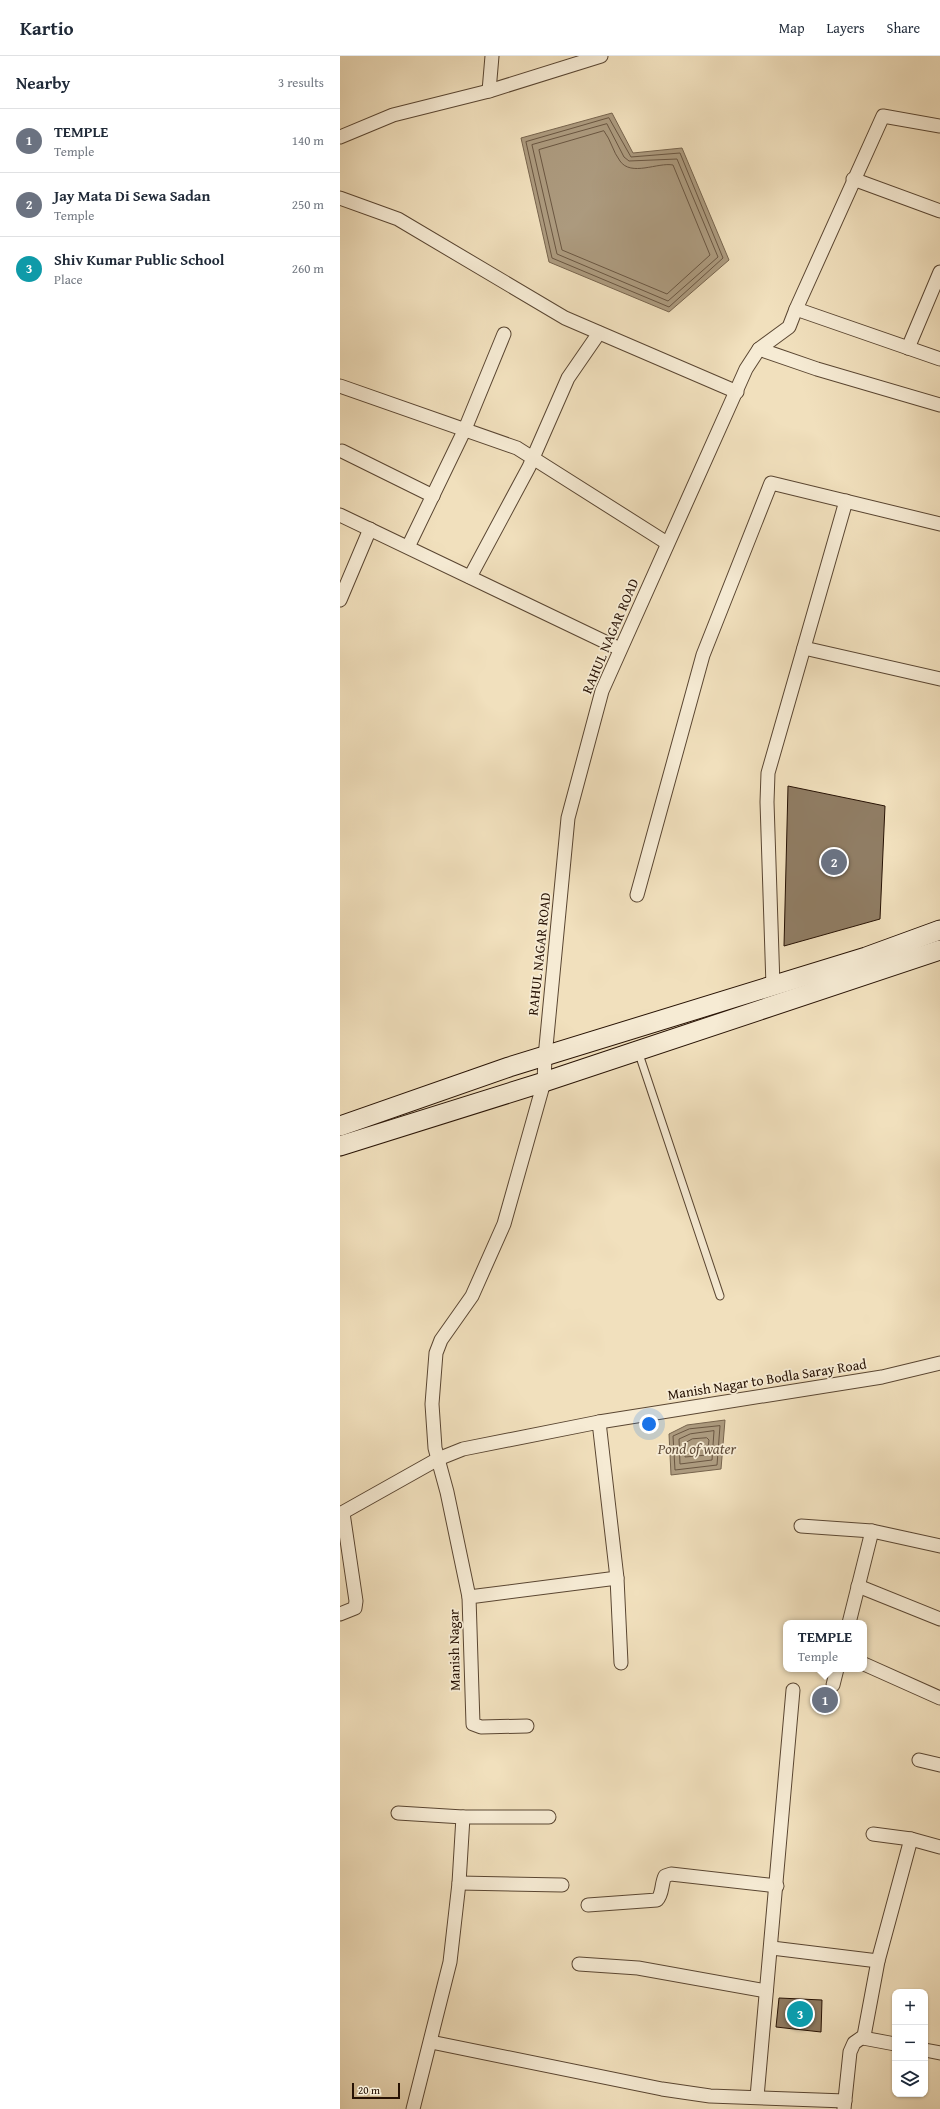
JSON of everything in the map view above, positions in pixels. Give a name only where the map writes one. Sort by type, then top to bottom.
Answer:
[{"type":"main road","points":[[340,1126],[509,1067],[866,957],[940,930]]},
{"type":"main road","points":[[340,1146],[544,1082],[940,950]]},
{"type":"street","points":[[489,91],[492,56]]},
{"type":"street","points":[[340,137],[393,115],[489,91],[601,56]]},
{"type":"street","name":"RAHUL NAGAR ROAD","points":[[469,1597],[447,1492],[437,1454],[432,1404],[436,1353],[440,1340],[472,1296],[504,1224],[544,1082],[544,1057],[568,818],[602,690],[746,369],[759,350],[789,327],[882,116],[940,126]]},
{"type":"street","points":[[853,179],[940,211]]},
{"type":"street","points":[[340,198],[398,219],[565,318],[736,392]]},
{"type":"street","points":[[908,348],[940,272]]},
{"type":"street","points":[[796,309],[940,359]]},
{"type":"street","points":[[470,577],[533,458],[568,378],[599,333]]},
{"type":"street","points":[[408,547],[465,429],[504,334]]},
{"type":"street","points":[[759,350],[817,369],[940,405]]},
{"type":"street","points":[[340,386],[500,441],[533,458],[667,543]]},
{"type":"street","points":[[342,451],[433,496]]},
{"type":"street","points":[[637,895],[703,655],[771,484],[940,524]]},
{"type":"street","points":[[773,986],[767,786],[768,773],[846,501]]},
{"type":"street","points":[[340,515],[620,649]]},
{"type":"street","points":[[340,600],[370,529]]},
{"type":"street","points":[[804,648],[940,679]]},
{"type":"street","name":"Manish Nagar to Bodla Saray Road","points":[[341,1514],[437,1454],[599,1422],[882,1377],[940,1363]]},
{"type":"street","points":[[599,1422],[617,1578],[621,1663]]},
{"type":"street","points":[[340,1614],[355,1608],[356,1601],[341,1514]]},
{"type":"street","points":[[801,1526],[872,1531],[940,1546]]},
{"type":"street","points":[[850,1620],[872,1531]]},
{"type":"street","name":"Manish Nagar","points":[[527,1726],[481,1727],[473,1724],[469,1597],[617,1578]]},
{"type":"street","points":[[858,1586],[940,1619]]},
{"type":"street","points":[[867,1665],[940,1698]]},
{"type":"street","points":[[833,1685],[836,1672]]},
{"type":"street","points":[[757,2097],[766,1991],[772,1948],[793,1690]]},
{"type":"street","points":[[919,1760],[940,1765]]},
{"type":"street","points":[[398,1813],[463,1816],[549,1817]]},
{"type":"street","points":[[413,2109],[450,1962],[459,1883],[463,1816]]},
{"type":"street","points":[[873,1834],[911,1839],[940,1846]]},
{"type":"street","points":[[863,2038],[878,1961],[911,1839]]},
{"type":"street","points":[[588,1905],[657,1900],[660,1896],[665,1876],[671,1874],[777,1886]]},
{"type":"street","points":[[459,1883],[562,1885]]},
{"type":"street","points":[[772,1948],[878,1961]]},
{"type":"street","points":[[579,1964],[638,1968],[766,1991]]},
{"type":"street","points":[[431,2042],[662,2089],[710,2096],[731,2103],[757,2097],[844,2105],[851,2046],[863,2038],[892,2043]]},
{"type":"street","points":[[928,2051],[940,2053]]},
{"type":"lane","points":[[638,1051],[720,1296]]},
{"type":"water","points":[[612,113],[633,153],[682,148],[729,260],[669,312],[549,262],[521,138]]},
{"type":"water","name":"Pond of water","points":[[725,1420],[721,1469],[671,1475],[669,1434],[687,1425]]},
{"type":"building","points":[[788,786],[885,806],[880,919],[784,946]]},
{"type":"building","points":[[779,1998],[822,2000],[821,2032],[776,2027]]},
{"type":"place","name":"Jay Mata Di Sewa Sadan","points":[[834,862]]},
{"type":"place","name":"TEMPLE","points":[[825,1700]]},
{"type":"place","name":"Shiv Kumar Public School","points":[[800,2014]]}]
